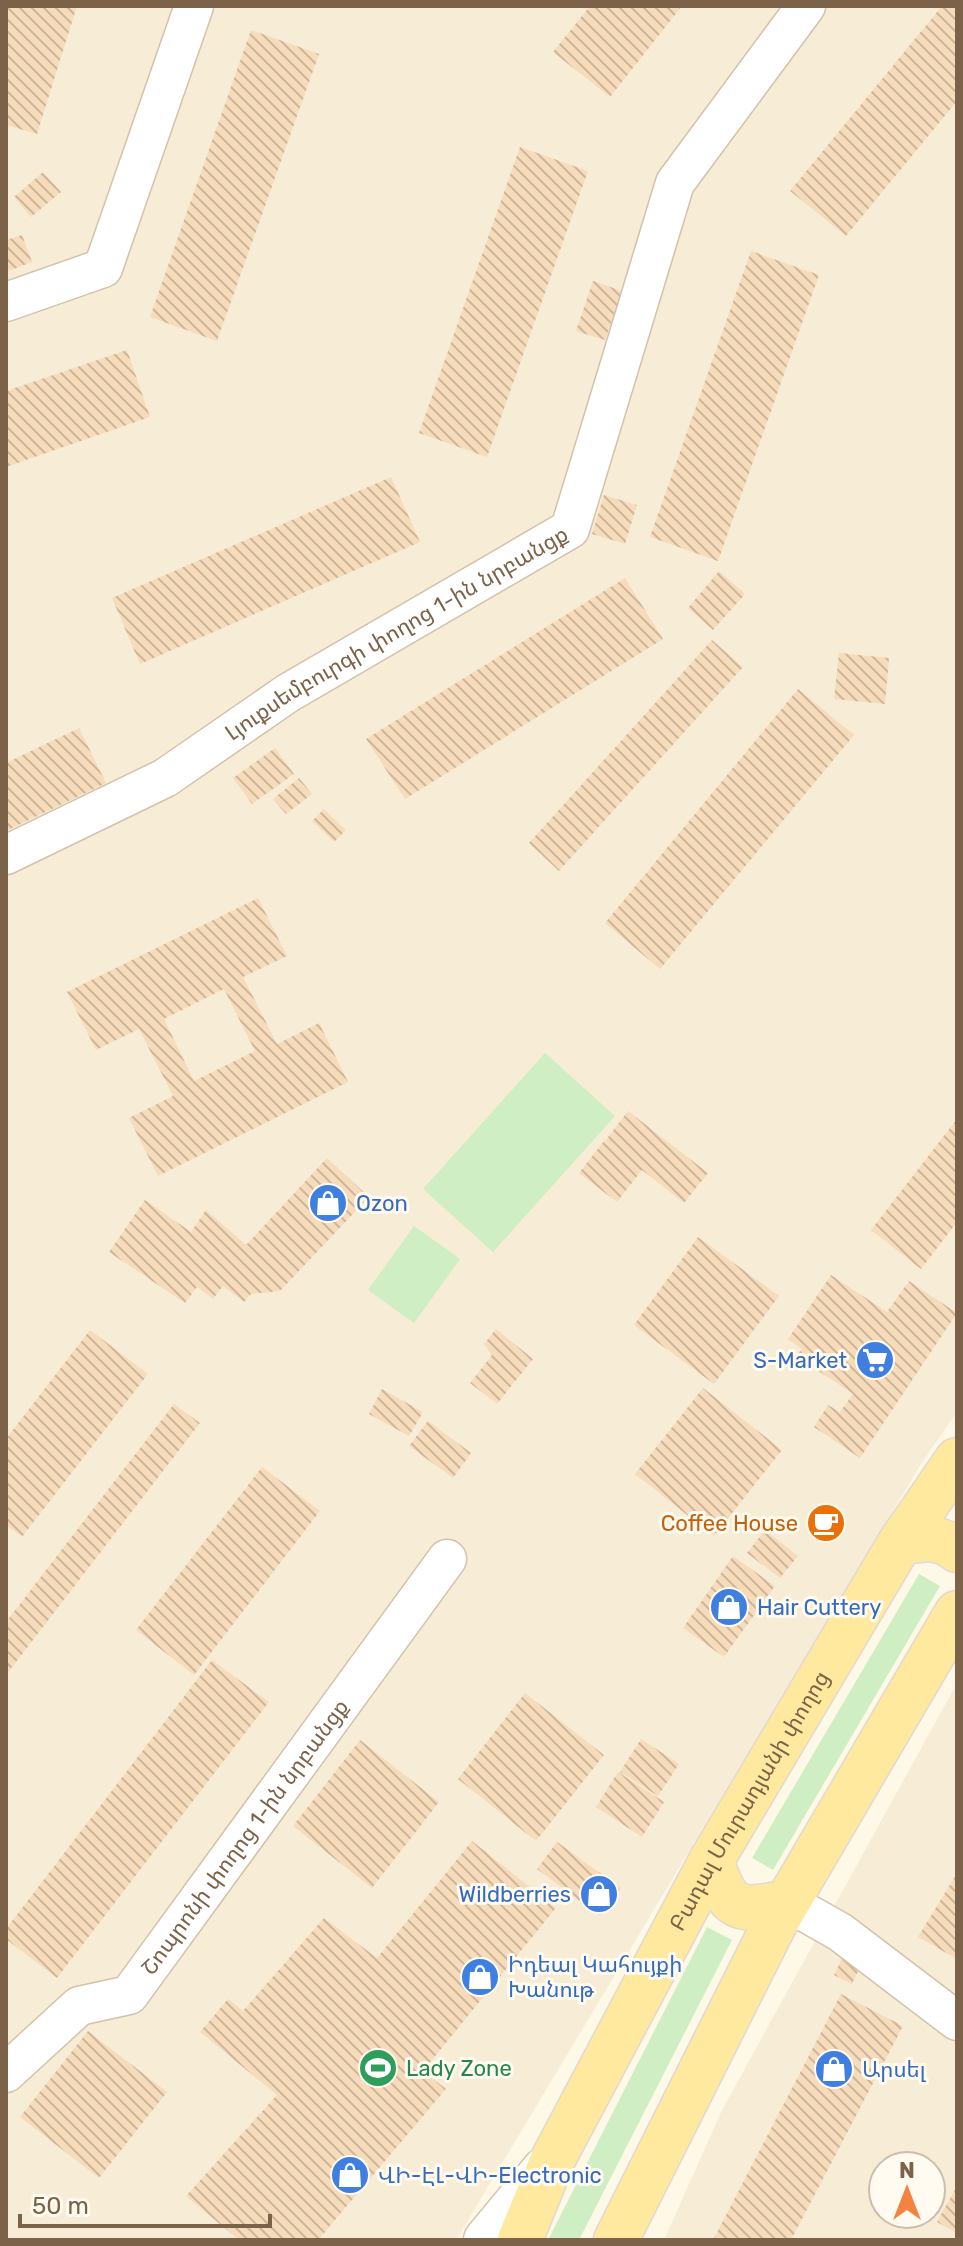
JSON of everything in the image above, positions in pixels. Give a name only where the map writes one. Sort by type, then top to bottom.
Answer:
[{"type":"main road","name":"Բադալ Մուրադյանի փողոց","points":[[520,2240],[553,2159],[711,1861],[900,1543],[957,1460]]},
{"type":"main road","points":[[900,1543],[940,1539],[957,1550]]},
{"type":"main road","points":[[616,2240],[787,1902],[957,1613]]},
{"type":"main road","points":[[711,1861],[723,1893],[734,1904],[760,1908],[787,1902]]},
{"type":"main road","points":[[486,2240],[553,2159]]},
{"type":"main road","points":[[632,2240],[640,2195]]},
{"type":"street","points":[[6,302],[103,268],[194,6]]},
{"type":"street","name":"Լյուքսեմբուրգի փողոց 1-ին նրբանցք","points":[[6,855],[165,778],[288,693],[570,529],[675,183],[806,6]]},
{"type":"street","name":"Շոպրոնի փողոց 1-ին նրբանցք","points":[[6,2073],[79,2006],[129,1995],[447,1559]]},
{"type":"street","points":[[787,1902],[840,1932],[957,2021]]},
{"type":"shaded area","points":[[6,6],[957,6],[957,1412],[921,1464],[456,2240],[6,2240]]},
{"type":"shaded area","points":[[957,1683],[957,2240],[664,2240],[722,2110]]},
{"type":"green space","points":[[545,1053],[615,1116],[493,1252],[423,1189]]},
{"type":"green space","points":[[414,1226],[460,1259],[414,1323],[368,1290]]},
{"type":"green space","points":[[919,1574],[940,1586],[773,1870],[752,1858]]},
{"type":"green space","points":[[707,1927],[732,1940],[579,2240],[548,2240]]},
{"type":"building","points":[[6,6],[77,6],[37,134],[6,125]]},
{"type":"building","points":[[590,6],[682,6],[610,97],[553,52]]},
{"type":"building","points":[[942,6],[957,6],[957,101],[846,236],[790,191]]},
{"type":"building","points":[[251,30],[319,54],[217,341],[150,317]]},
{"type":"building","points":[[520,147],[588,171],[487,457],[419,433]]},
{"type":"building","points":[[43,172],[61,192],[31,217],[14,197]]},
{"type":"building","points":[[22,235],[32,262],[6,272],[6,240]]},
{"type":"building","points":[[751,251],[819,275],[718,561],[650,537]]},
{"type":"building","points":[[593,281],[622,291],[605,340],[576,331]]},
{"type":"building","points":[[127,350],[150,417],[6,467],[6,391]]},
{"type":"building","points":[[391,477],[420,542],[140,664],[112,598]]},
{"type":"building","points":[[604,495],[637,505],[625,544],[592,534]]},
{"type":"building","points":[[719,571],[745,594],[713,630],[688,608]]},
{"type":"building","points":[[625,578],[663,639],[405,799],[366,739]]},
{"type":"building","points":[[712,640],[743,667],[559,871],[529,843]]},
{"type":"building","points":[[839,653],[889,658],[885,704],[834,699]]},
{"type":"building","points":[[798,689],[854,735],[660,969],[605,923]]},
{"type":"building","points":[[79,728],[106,783],[6,831],[6,763]]},
{"type":"building","points":[[275,748],[294,774],[252,804],[233,778]]},
{"type":"building","points":[[299,778],[312,794],[286,814],[273,799]]},
{"type":"building","points":[[324,809],[346,830],[334,842],[312,821]]},
{"type":"building","points":[[258,898],[287,956],[243,977],[277,1044],[319,1023],[348,1082],[158,1176],[129,1118],[173,1096],[139,1029],[96,1050],[67,992]],"holes":[[[224,989],[255,1051],[194,1081],[164,1019]]]},
{"type":"building","points":[[628,1111],[708,1173],[684,1203],[642,1170],[617,1202],[579,1173],[604,1141],[621,1154],[605,1141]]},
{"type":"building","points":[[957,1119],[957,1222],[921,1269],[871,1230]]},
{"type":"building","points":[[327,1158],[369,1197],[280,1291],[251,1294],[244,1302],[223,1286],[213,1299],[197,1287],[185,1303],[109,1252],[145,1200],[191,1232],[206,1210],[246,1245]]},
{"type":"building","points":[[698,1237],[779,1296],[714,1384],[634,1325]]},
{"type":"building","points":[[831,1275],[887,1312],[909,1281],[957,1313],[860,1458],[814,1427],[828,1405],[840,1412],[853,1394],[796,1356],[802,1349],[788,1339]]},
{"type":"building","points":[[496,1329],[533,1359],[497,1404],[470,1383],[492,1355],[484,1344]]},
{"type":"building","points":[[90,1330],[148,1374],[22,1537],[6,1525],[6,1439]]},
{"type":"building","points":[[703,1388],[782,1450],[714,1536],[635,1474]]},
{"type":"building","points":[[382,1389],[423,1412],[409,1436],[369,1414]]},
{"type":"building","points":[[174,1404],[200,1423],[6,1675],[6,1622]]},
{"type":"building","points":[[428,1421],[471,1453],[453,1478],[409,1446]]},
{"type":"building","points":[[262,1467],[320,1511],[194,1675],[136,1630]]},
{"type":"building","points":[[765,1530],[798,1556],[780,1578],[747,1553]]},
{"type":"building","name":"Hair Cuttery","points":[[733,1556],[775,1586],[724,1657],[683,1628]]},
{"type":"building","points":[[212,1660],[269,1702],[57,1978],[6,1939],[6,1929]]},
{"type":"building","points":[[525,1693],[604,1755],[536,1841],[458,1779]]},
{"type":"building","points":[[641,1739],[679,1764],[658,1796],[620,1772]]},
{"type":"building","points":[[360,1740],[439,1802],[372,1888],[293,1826]]},
{"type":"building","points":[[618,1772],[664,1802],[642,1837],[596,1807]]},
{"type":"building","points":[[472,1841],[556,1908],[423,2071],[446,2089],[318,2240],[239,2240],[186,2196],[277,2095],[200,2032],[228,1999],[243,2011],[324,1918],[377,1958]]},
{"type":"building","points":[[557,1842],[621,1888],[600,1916],[537,1869]]},
{"type":"building","points":[[957,1873],[957,1959],[918,1937]]},
{"type":"building","points":[[846,1950],[864,1959],[852,1984],[834,1975]]},
{"type":"building","points":[[841,1994],[903,2026],[791,2240],[713,2240]]},
{"type":"building","points":[[88,2031],[167,2092],[99,2178],[20,2117]]},
{"type":"building","points":[[957,2186],[957,2233],[947,2228],[947,2204]]},
{"type":"place","name":"Ozon","points":[[328,1203]]},
{"type":"place","name":"S-Market","points":[[875,1360]]},
{"type":"place","name":"Coffee House","points":[[826,1523]]},
{"type":"place","name":"Hair Cuttery","points":[[729,1607]]},
{"type":"place","name":"Wildberries","points":[[599,1894]]},
{"type":"place","name":"Իդեալ Կահույքի Խանութ","points":[[480,1977]]},
{"type":"place","name":"Lady Zone","points":[[378,2068]]},
{"type":"place","name":"Արսել","points":[[834,2069]]},
{"type":"place","name":"ՎԻ-ԷԼ-ՎԻ-Electronic","points":[[350,2175]]}]
